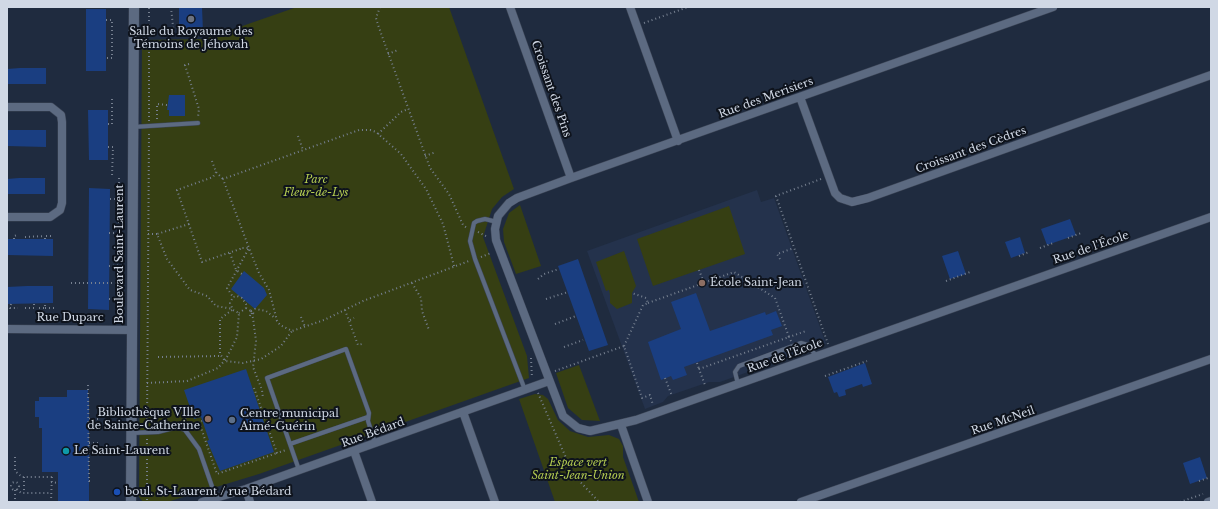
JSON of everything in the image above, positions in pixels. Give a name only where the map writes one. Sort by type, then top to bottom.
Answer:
[{"type":"street","name":"Boulevard Saint-Laurent","points":[[131,502],[131,434],[136,332],[132,300],[134,7]]},
{"type":"street","name":"Croissant des Pins","points":[[510,7],[571,178]]},
{"type":"street","points":[[630,7],[678,141]]},
{"type":"street","name":"Rue des Merisiers","points":[[496,222],[501,211],[512,200],[1053,7]]},
{"type":"street","name":"Croissant des Cèdres","points":[[800,97],[835,193],[840,198],[852,202],[868,198],[1211,75]]},
{"type":"street","points":[[7,107],[51,107],[60,115],[62,122],[62,203],[60,210],[50,217],[7,217]]},
{"type":"street","name":"Rue de l'École","points":[[496,222],[496,240],[563,416],[572,425],[590,431],[621,425],[1211,216]]},
{"type":"street","name":"Rue Duparc","points":[[7,329],[136,332]]},
{"type":"street","name":"Rue McNeil","points":[[801,502],[1211,359]]},
{"type":"street","name":"Rue Bédard","points":[[202,502],[246,489],[525,390],[549,380]]},
{"type":"street","points":[[463,412],[495,502]]},
{"type":"street","points":[[621,425],[648,502]]},
{"type":"street","points":[[354,451],[372,502]]},
{"type":"street","points":[[246,489],[250,502]]},
{"type":"lane","points":[[133,127],[198,123]]},
{"type":"lane","points":[[496,222],[485,219],[474,223],[470,241],[475,259],[525,390]]},
{"type":"lane","points":[[738,384],[735,372],[739,366],[801,343],[808,345],[816,356]]},
{"type":"lane","points":[[299,470],[267,378],[346,349],[376,443]]},
{"type":"lane","points":[[290,444],[368,417]]},
{"type":"lane","points":[[131,434],[158,432],[177,427],[185,430],[199,449],[216,498]]},
{"type":"path","points":[[149,7],[149,120]]},
{"type":"path","points":[[171,7],[174,36]]},
{"type":"path","points":[[380,7],[376,21],[425,156],[433,175],[451,198],[465,227]]},
{"type":"path","points":[[644,23],[688,7]]},
{"type":"path","points":[[106,20],[112,20],[112,58],[106,58]]},
{"type":"path","points":[[388,54],[398,50]]},
{"type":"path","points":[[189,64],[185,65],[199,109]]},
{"type":"path","points":[[108,124],[112,124],[112,96]]},
{"type":"path","points":[[156,120],[157,104],[167,105]]},
{"type":"path","points":[[378,134],[401,112],[408,108]]},
{"type":"path","points":[[223,179],[359,130],[370,130],[378,134],[401,154],[426,189],[443,224],[454,266]]},
{"type":"path","points":[[147,423],[149,134]]},
{"type":"path","points":[[298,136],[303,150]]},
{"type":"path","points":[[108,147],[113,147],[112,176]]},
{"type":"path","points":[[425,156],[436,152]]},
{"type":"path","points":[[212,161],[216,172],[223,179],[259,273],[265,282],[272,301],[275,318]]},
{"type":"path","points":[[216,172],[213,177],[177,190],[202,262],[230,253],[240,248],[249,248]]},
{"type":"path","points":[[109,233],[118,233],[119,177]]},
{"type":"path","points":[[822,179],[776,196],[828,345]]},
{"type":"path","points":[[110,199],[119,199]]},
{"type":"path","points":[[148,234],[157,234],[189,224]]},
{"type":"path","points":[[1068,238],[1082,233]]},
{"type":"path","points":[[157,234],[173,268],[190,290],[207,296],[216,306],[232,309],[239,313]]},
{"type":"path","points":[[14,239],[14,236],[18,235]]},
{"type":"path","points":[[25,237],[34,238],[53,236]]},
{"type":"path","points":[[1040,248],[1053,243]]},
{"type":"path","points":[[233,297],[226,287],[249,248]]},
{"type":"path","points":[[780,259],[777,254],[794,248]]},
{"type":"path","points":[[1019,256],[1029,252]]},
{"type":"path","points":[[230,253],[236,270],[242,274]]},
{"type":"path","points":[[478,258],[492,253]]},
{"type":"path","points":[[232,309],[220,319],[220,356],[225,361],[233,363],[253,362],[276,351],[292,331],[471,260]]},
{"type":"path","points":[[109,266],[132,265]]},
{"type":"path","points":[[117,266],[117,300]]},
{"type":"path","points":[[538,279],[544,274],[559,269]]},
{"type":"path","points":[[699,270],[704,283]]},
{"type":"path","points":[[654,406],[650,395],[642,398],[624,346],[643,305],[734,272],[775,298],[789,337]]},
{"type":"path","points":[[946,281],[970,272]]},
{"type":"path","points":[[260,285],[265,282]]},
{"type":"path","points":[[71,283],[117,283]]},
{"type":"path","points":[[412,283],[415,291],[421,298],[422,311],[429,330]]},
{"type":"path","points":[[546,299],[568,292]]},
{"type":"path","points":[[632,293],[646,298],[648,303]]},
{"type":"path","points":[[233,297],[237,296],[242,298],[246,308],[252,313],[256,341],[253,362],[263,398]]},
{"type":"path","points":[[232,309],[230,303],[233,297]]},
{"type":"path","points":[[109,300],[132,300]]},
{"type":"path","points":[[25,308],[34,308],[34,303]]},
{"type":"path","points":[[45,303],[45,308]]},
{"type":"path","points":[[11,304],[10,308],[18,308]]},
{"type":"path","points":[[39,308],[54,308]]},
{"type":"path","points":[[147,383],[191,380],[212,372],[225,361],[237,337],[239,313],[246,308]]},
{"type":"path","points":[[250,316],[255,309],[266,311],[275,318],[280,326],[292,331]]},
{"type":"path","points":[[345,310],[350,320],[358,345],[362,344]]},
{"type":"path","points":[[555,324],[576,316]]},
{"type":"path","points":[[301,317],[305,327]]},
{"type":"path","points":[[350,320],[354,318]]},
{"type":"path","points":[[699,369],[806,331]]},
{"type":"path","points":[[136,332],[148,335]]},
{"type":"path","points":[[564,347],[584,340]]},
{"type":"path","points":[[553,371],[624,346]]},
{"type":"path","points":[[158,357],[220,356]]},
{"type":"path","points":[[825,376],[835,374],[867,361]]},
{"type":"path","points":[[697,363],[705,385]]},
{"type":"path","points":[[665,378],[672,396]]},
{"type":"path","points":[[88,385],[89,481],[92,481]]},
{"type":"path","points":[[254,388],[266,427],[277,453]]},
{"type":"path","points":[[538,394],[573,474],[599,502]]},
{"type":"path","points":[[191,410],[185,420],[187,426],[202,421]]},
{"type":"path","points":[[89,419],[101,419]]},
{"type":"path","points":[[199,422],[218,474],[287,450]]},
{"type":"path","points":[[147,441],[147,502]]},
{"type":"path","points":[[89,443],[101,443]]},
{"type":"path","points":[[15,457],[15,471],[24,477],[52,476],[51,502]]},
{"type":"path","points":[[24,477],[24,493]]},
{"type":"path","points":[[1198,481],[1211,477]]},
{"type":"path","points":[[52,482],[58,482]]},
{"type":"path","points":[[15,502],[16,489],[20,493],[51,493]]},
{"type":"path","points":[[1180,502],[1205,493]]},
{"type":"shaded area","name":"École Saint-Jean","points":[[757,190],[761,202],[774,198],[826,344],[720,382],[709,382],[668,396],[663,402],[645,409],[587,251]]},
{"type":"green space","name":"Parc Fleur-de-Lys","points":[[297,7],[449,7],[514,189],[502,197],[492,209],[483,237],[527,356],[529,378],[259,474],[167,502],[143,502],[139,497],[142,40],[205,39]]},
{"type":"green space","points":[[520,205],[541,266],[516,274],[504,242],[503,229],[509,213]]},
{"type":"green space","points":[[729,206],[745,254],[653,286],[637,239]]},
{"type":"green space","points":[[624,251],[636,286],[632,293],[632,303],[617,309],[610,303],[609,290],[606,291],[596,262]]},
{"type":"green space","points":[[579,365],[600,421],[582,420],[568,408],[556,373]]},
{"type":"green space","name":"Espace vert Saint-Jean-Union","points":[[535,394],[543,395],[548,399],[558,420],[570,431],[588,437],[609,435],[619,439],[623,446],[623,457],[639,502],[555,502],[519,399]]},
{"type":"building","name":"Salle du Royaume des Témoins de Jéhovah","points":[[179,7],[202,7],[203,32],[179,32]]},
{"type":"building","points":[[86,9],[106,9],[106,71],[86,71]]},
{"type":"building","points":[[46,68],[46,84],[7,84],[7,69]]},
{"type":"building","points":[[169,95],[185,95],[185,116],[169,116],[169,110],[167,110]]},
{"type":"building","points":[[88,110],[108,110],[108,160],[89,160]]},
{"type":"building","points":[[7,130],[46,130],[46,147],[7,146]]},
{"type":"building","points":[[45,178],[45,194],[7,194],[7,179]]},
{"type":"building","points":[[89,188],[110,189],[109,310],[88,309]]},
{"type":"building","points":[[1070,219],[1076,235],[1047,245],[1041,229]]},
{"type":"building","points":[[1020,237],[1025,253],[1011,258],[1005,242]]},
{"type":"building","points":[[7,239],[53,239],[53,256],[7,255]]},
{"type":"building","points":[[958,251],[966,274],[950,279],[942,256]]},
{"type":"building","points":[[578,259],[608,345],[589,351],[558,266]]},
{"type":"building","points":[[244,271],[264,288],[267,295],[255,309],[231,289]]},
{"type":"building","points":[[53,286],[53,303],[7,304],[7,287]]},
{"type":"building","points":[[696,293],[710,331],[765,312],[766,315],[776,311],[782,326],[771,330],[773,335],[684,367],[687,375],[673,380],[671,376],[661,380],[648,342],[681,329],[671,302]]},
{"type":"building","points":[[865,363],[872,384],[863,387],[862,384],[845,390],[846,395],[839,397],[837,392],[834,393],[828,377]]},
{"type":"building","name":"Centre municipal Aimé-Guérin","points":[[246,369],[274,452],[220,471],[207,441],[209,440],[201,417],[194,419],[184,390]]},
{"type":"building","name":"Le Saint-Laurent","points":[[67,390],[88,390],[89,502],[58,502],[58,472],[42,472],[42,428],[39,428],[39,417],[35,417],[35,401],[39,401],[39,397],[67,397]]},
{"type":"building","points":[[1200,457],[1207,478],[1190,484],[1183,463]]},
{"type":"place","name":"Salle du Royaume des Témoins de Jéhovah","points":[[191,19]]},
{"type":"place","name":"École Saint-Jean","points":[[702,283]]},
{"type":"place","name":"Bibliothèque VIlle de Sainte-Catherine","points":[[208,419]]},
{"type":"place","name":"Centre municipal Aimé-Guérin","points":[[232,420]]},
{"type":"place","name":"Le Saint-Laurent","points":[[66,451]]},
{"type":"place","name":"boul. St-Laurent / rue Bédard","points":[[117,492]]}]
